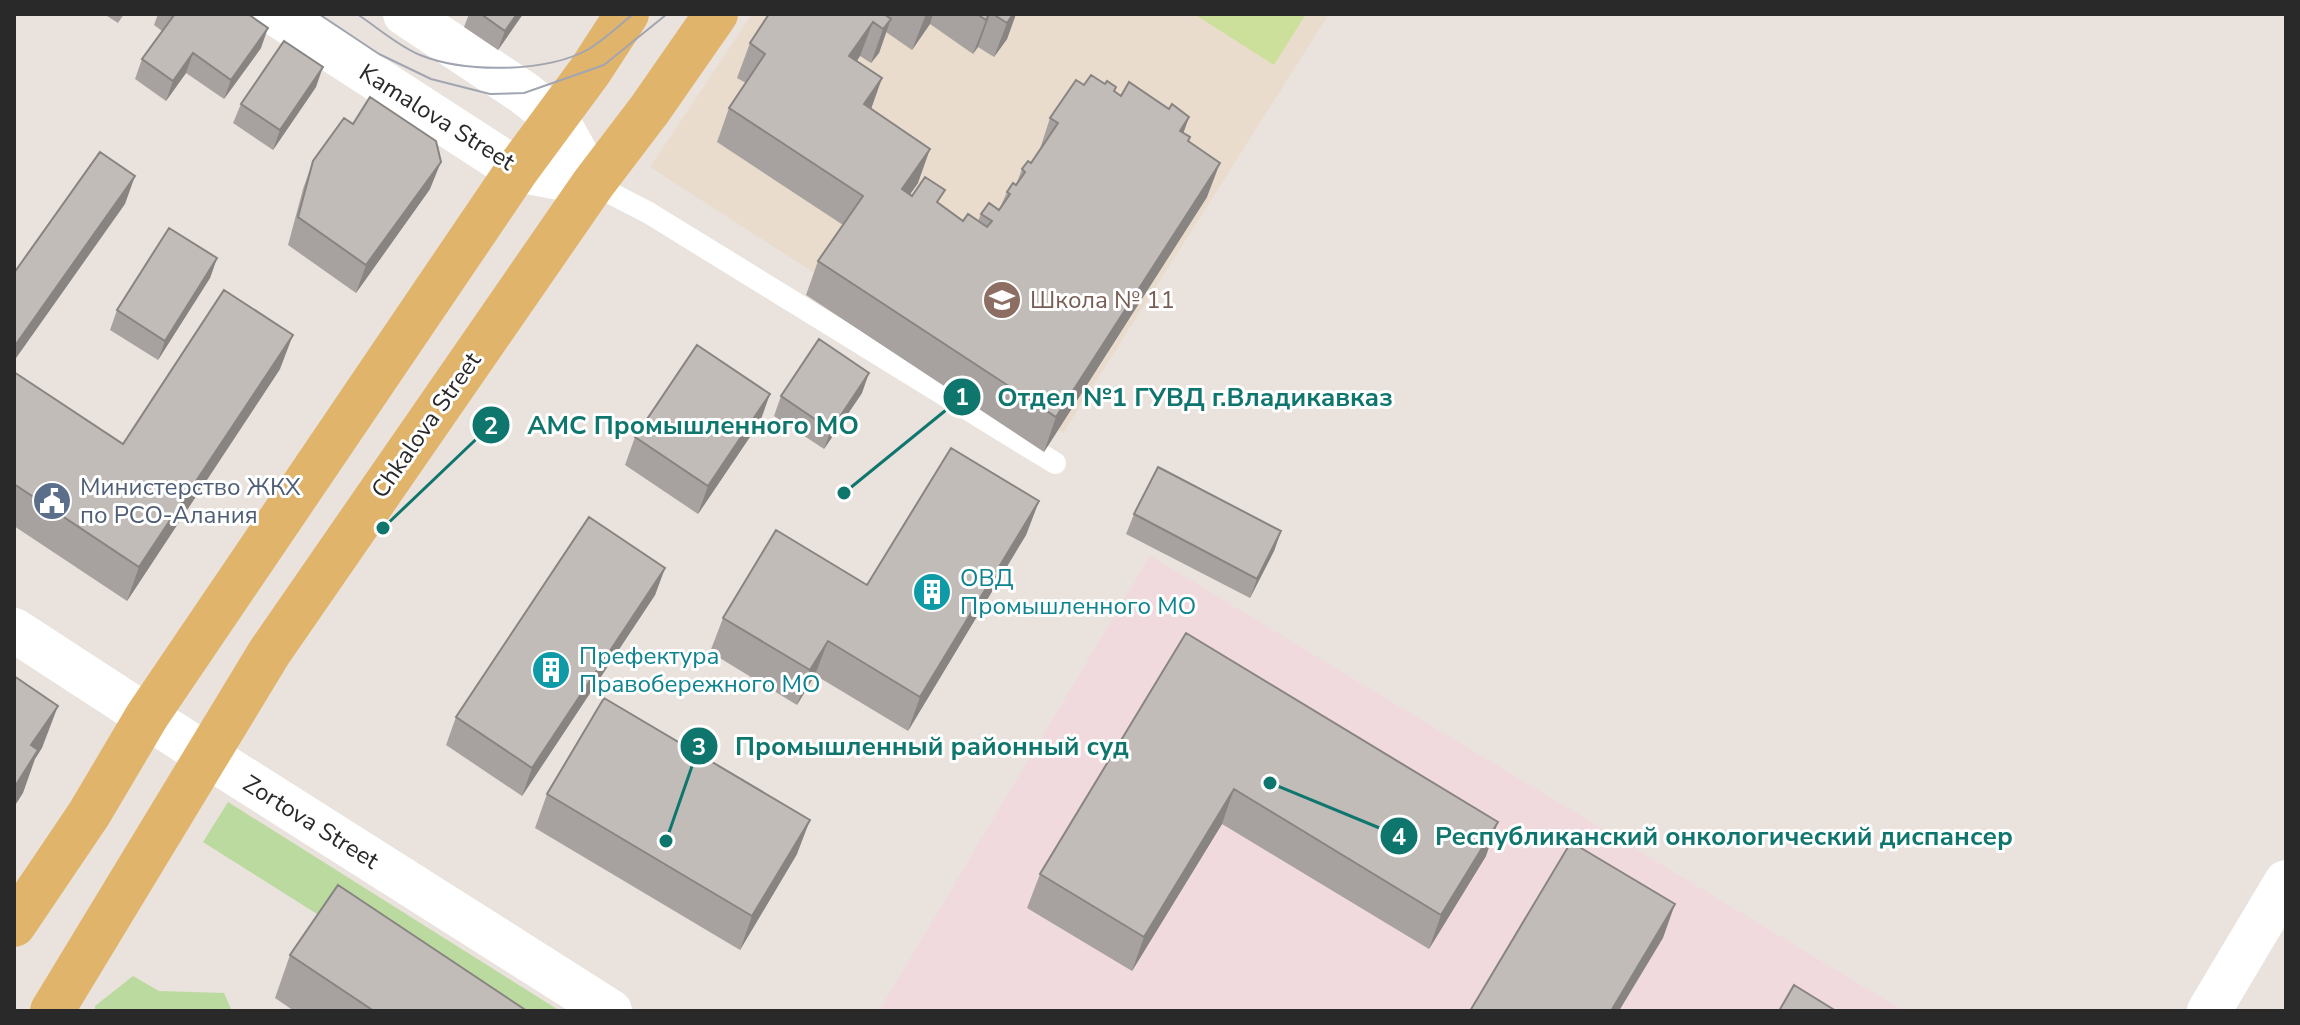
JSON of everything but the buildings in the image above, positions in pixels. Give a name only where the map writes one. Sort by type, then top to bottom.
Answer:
[{"type":"main road","points":[[14,925],[89,814],[147,716],[517,170],[627,14]]},
{"type":"main road","name":"Chkalova Street","points":[[52,1011],[269,653],[593,184],[716,14]]},
{"type":"street","name":"Kamalova Street","points":[[276,14],[517,170],[593,184]]},
{"type":"street","points":[[405,14],[511,84],[556,118],[593,184]]},
{"type":"street","name":"Zortova Street","points":[[14,630],[610,1011]]},
{"type":"street","points":[[2209,1011],[2286,882]]},
{"type":"lane","points":[[593,184],[663,222],[1055,463]]},
{"type":"shaded area","name":"Школа № 11","points":[[752,14],[1329,14],[1063,433],[650,167]]},
{"type":"shaded area","points":[[1150,556],[1904,1011],[879,1011]]},
{"type":"green space","points":[[1194,14],[1306,14],[1274,65]]},
{"type":"green space","points":[[228,802],[560,1011],[471,1011],[203,842]]},
{"type":"green space","points":[[133,976],[159,991],[224,993],[232,1011],[95,1011],[95,1006]]},
{"type":"tram line","points":[[319,14],[379,54],[431,79],[490,94],[524,93],[604,65],[667,14]]},
{"type":"tram line","points":[[357,14],[420,55],[459,65],[505,68],[551,63],[571,57],[595,45],[633,14]]},
{"type":"place","name":"Школа № 11","points":[[1002,300]]},
{"type":"place","name":"Отдел №1 ГУВД г.Владикавказ","points":[[844,493]]},
{"type":"place","name":"Министерство ЖКХ по РСО-Алания","points":[[52,501]]},
{"type":"place","name":"АМС Промышленного МО","points":[[383,528]]},
{"type":"place","name":"ОВД Промышленного МО","points":[[932,592]]},
{"type":"place","name":"Префектура Правобережного МО","points":[[551,670]]},
{"type":"place","name":"Республиканский онкологический диспансер","points":[[1270,783]]},
{"type":"place","name":"Промышленный районный суд","points":[[666,841]]}]
